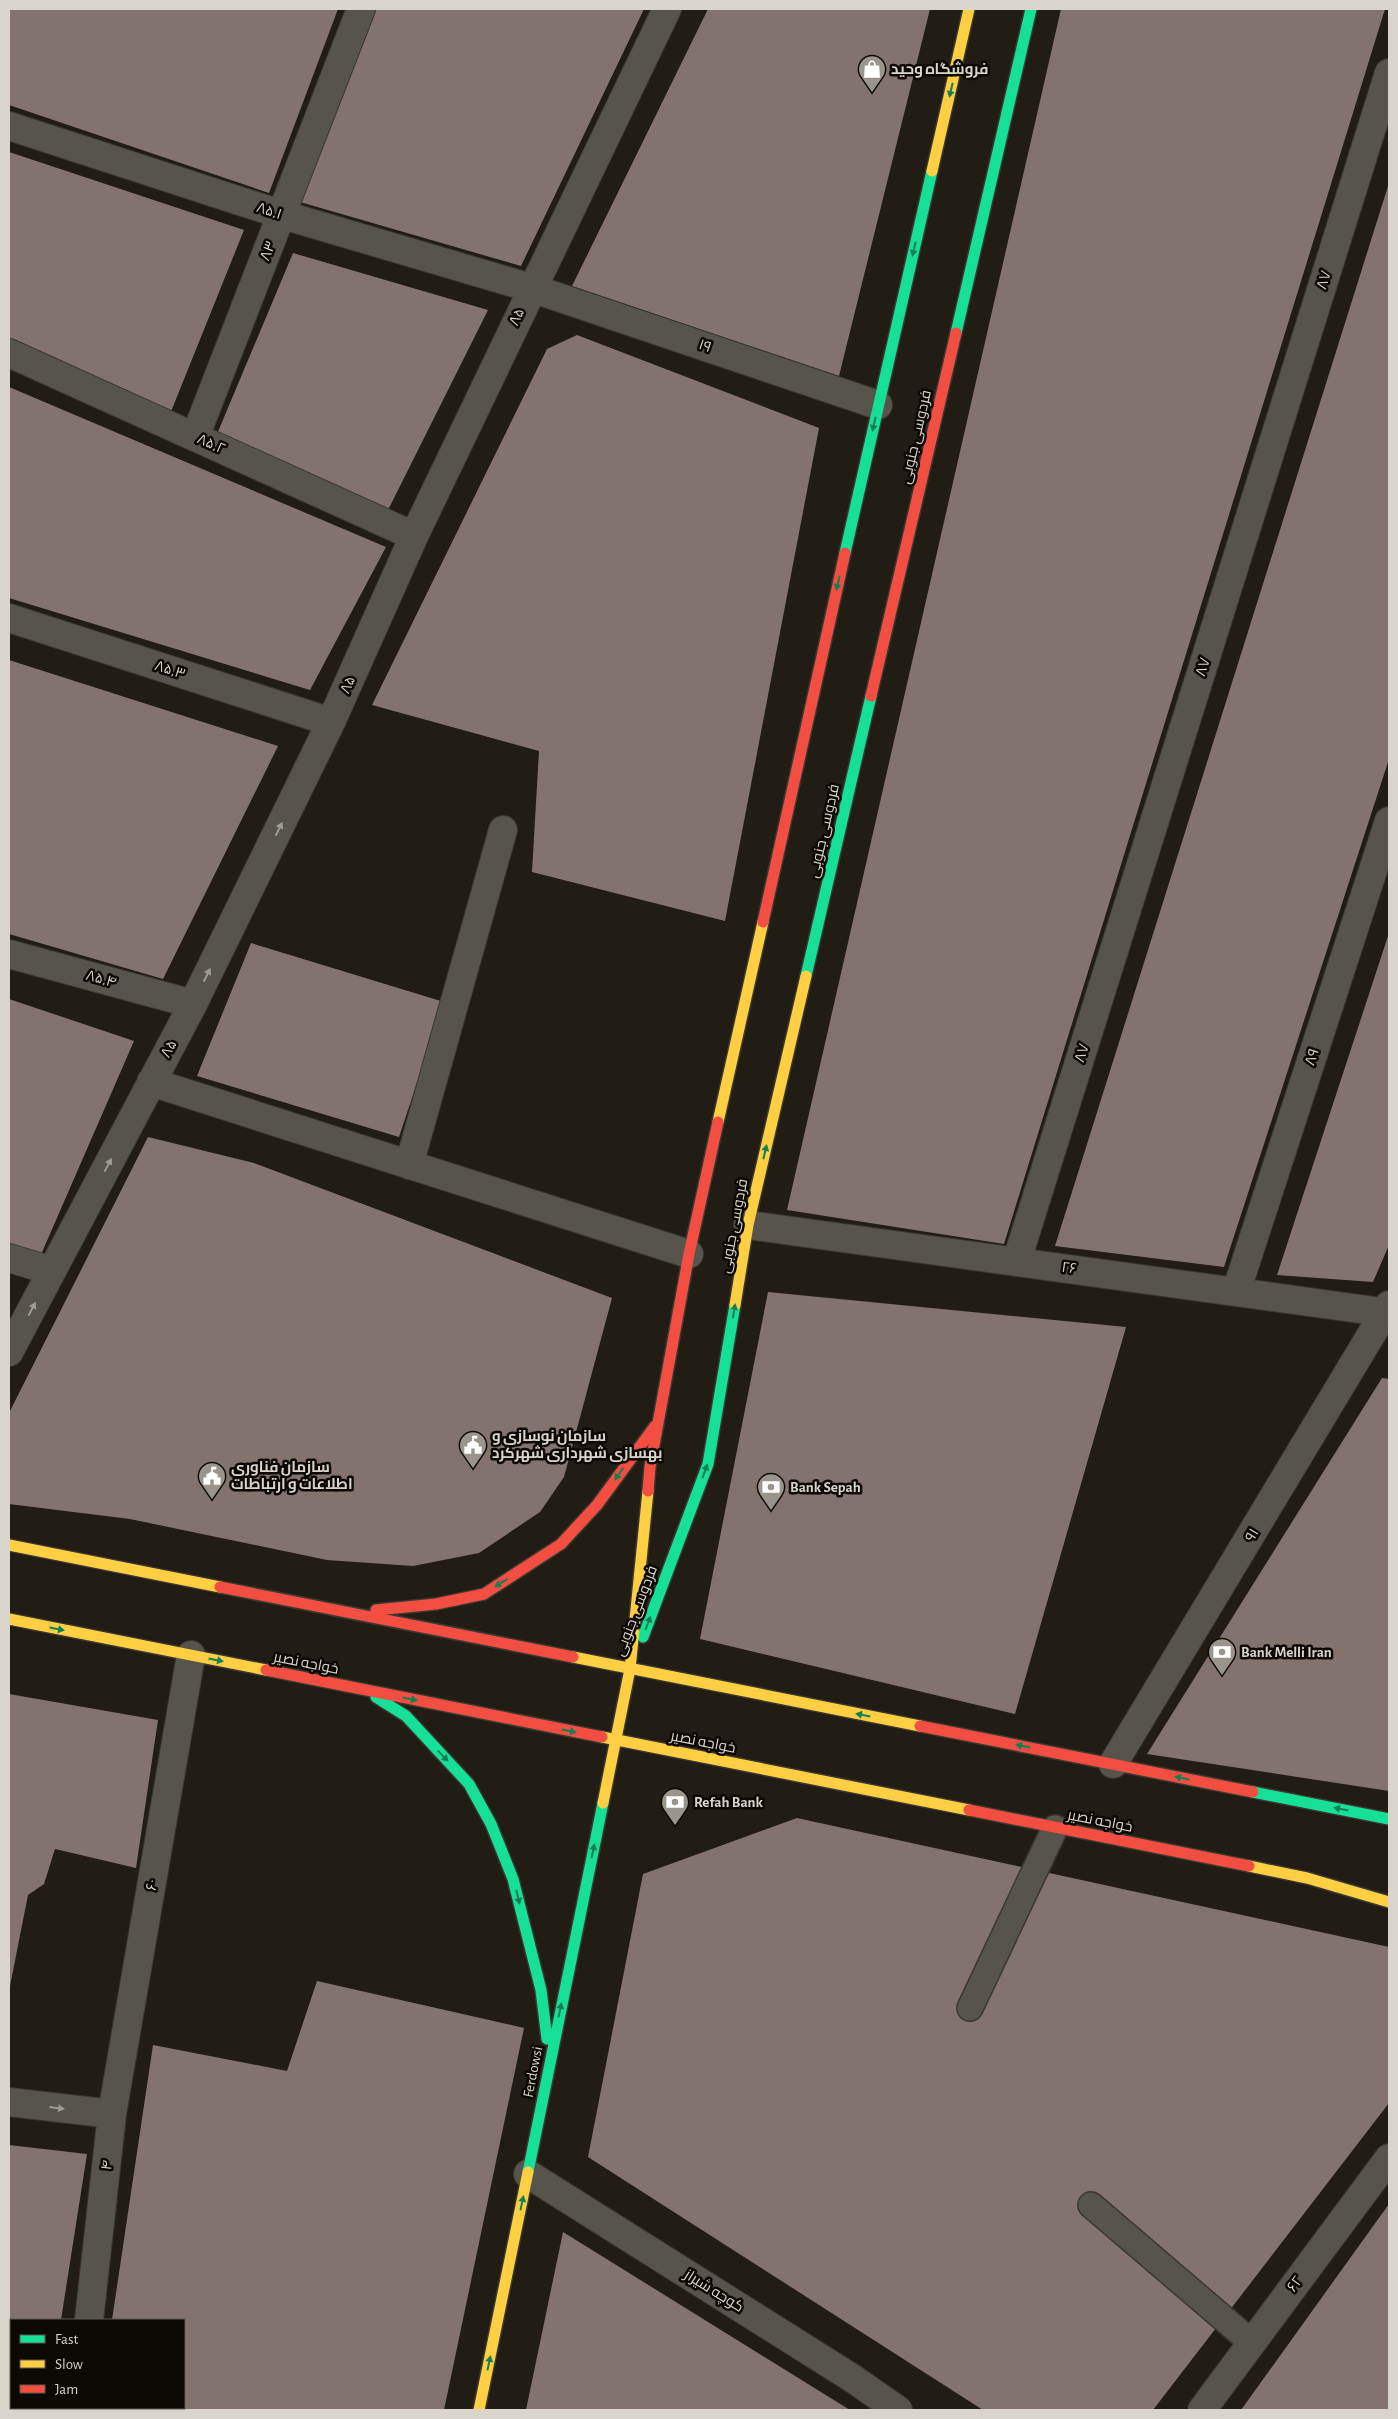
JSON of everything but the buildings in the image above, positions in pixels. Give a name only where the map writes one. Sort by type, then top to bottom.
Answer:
[{"type":"main road","name":"فردوسی جنوبی","points":[[630,1669],[650,1467],[689,1254],[878,405],[970,9]]},
{"type":"main road","name":"فردوسی جنوبی","points":[[630,1669],[708,1464],[748,1225],[1031,9]]},
{"type":"main road","points":[[351,1613],[436,1604],[484,1594],[492,1589],[561,1544],[597,1505],[658,1421]]},
{"type":"main road","points":[[9,1545],[1389,1819]]},
{"type":"main road","name":"خواجه نصیر","points":[[9,1619],[1307,1878],[1389,1902]]},
{"type":"main road","name":"Ferdowsi","points":[[479,2410],[630,1669]]},
{"type":"main road","points":[[366,1690],[406,1716],[469,1784],[490,1824],[513,1879],[541,1990],[550,2060]]},
{"type":"street","name":"۸۳","points":[[195,437],[361,9]]},
{"type":"street","name":"۸۵","points":[[9,1352],[193,1004],[331,722],[414,536],[667,9]]},
{"type":"street","name":"۸۷","points":[[1017,1260],[1389,73]]},
{"type":"street","name":"۸۵.۱","points":[[9,126],[282,215],[532,288]]},
{"type":"street","name":"۱۹","points":[[532,288],[878,405]]},
{"type":"street","name":"۸۵.۲","points":[[9,352],[414,536]]},
{"type":"street","name":"۸۵.۳","points":[[9,618],[331,722]]},
{"type":"street","name":"۸۹","points":[[1236,1292],[1389,822]]},
{"type":"street","points":[[409,1165],[503,830]]},
{"type":"street","name":"۸۵.۴","points":[[9,954],[193,1004]]},
{"type":"street","points":[[151,1082],[689,1254]]},
{"type":"street","name":"۲۶","points":[[748,1225],[1017,1260],[1236,1292],[1388,1310]]},
{"type":"street","points":[[9,1258],[52,1271]]},
{"type":"street","name":"۹۱","points":[[1113,1764],[1388,1310]]},
{"type":"street","name":"۶۰","points":[[112,2114],[191,1655]]},
{"type":"street","points":[[9,2102],[112,2114]]},
{"type":"street","name":"۴","points":[[89,2319],[112,2114]]},
{"type":"street","name":"۶۲","points":[[1202,2410],[1389,2158]]},
{"type":"street","name":"کوچه شیراز","points":[[528,2174],[852,2378],[898,2410]]},
{"type":"lane","points":[[970,2008],[1055,1828]]},
{"type":"lane","points":[[1091,2205],[1252,2342]]},
{"type":"traffic: fast","points":[[956,333],[1031,9]]},
{"type":"traffic: fast","points":[[845,553],[932,171]]},
{"type":"traffic: fast","points":[[806,976],[871,696]]},
{"type":"traffic: fast","points":[[643,1637],[708,1464],[735,1305]]},
{"type":"traffic: fast","points":[[376,1697],[406,1716],[469,1784],[491,1824],[513,1879],[541,1990],[547,2039]]},
{"type":"traffic: fast","points":[[1253,1792],[1389,1819]]},
{"type":"traffic: fast","points":[[528,2172],[603,1803]]},
{"type":"traffic: slow","points":[[932,171],[969,9]]},
{"type":"traffic: slow","points":[[718,1122],[763,922]]},
{"type":"traffic: slow","points":[[735,1305],[748,1225],[806,976]]},
{"type":"traffic: slow","points":[[603,1803],[630,1669],[648,1491]]},
{"type":"traffic: slow","points":[[9,1545],[220,1587]]},
{"type":"traffic: slow","points":[[9,1619],[266,1670]]},
{"type":"traffic: slow","points":[[573,1657],[920,1726]]},
{"type":"traffic: slow","points":[[602,1737],[969,1810]]},
{"type":"traffic: slow","points":[[1249,1866],[1307,1878],[1389,1902]]},
{"type":"traffic: slow","points":[[479,2410],[528,2172]]},
{"type":"traffic: jam","points":[[871,696],[956,333]]},
{"type":"traffic: jam","points":[[763,922],[845,553]]},
{"type":"traffic: jam","points":[[648,1491],[650,1467],[689,1254],[718,1122]]},
{"type":"traffic: jam","points":[[376,1610],[436,1604],[484,1594],[561,1544],[597,1505],[655,1426]]},
{"type":"traffic: jam","points":[[220,1587],[573,1657]]},
{"type":"traffic: jam","points":[[266,1670],[602,1737]]},
{"type":"traffic: jam","points":[[920,1726],[1253,1792]]},
{"type":"traffic: jam","points":[[969,1810],[1249,1866]]},
{"type":"place","name":"فروشگاه وحید","points":[[872,93]]},
{"type":"place","name":"سازمان نوسازی و بهسازی شهرداری شهرکرد","points":[[473,1469]]},
{"type":"place","name":"سازمان فناوری اطلاعات و ارتباطات","points":[[212,1500]]},
{"type":"place","name":"Bank Sepah","points":[[771,1511]]},
{"type":"place","name":"Bank Melli Iran","points":[[1222,1676]]},
{"type":"place","name":"Refah Bank","points":[[675,1826]]}]
